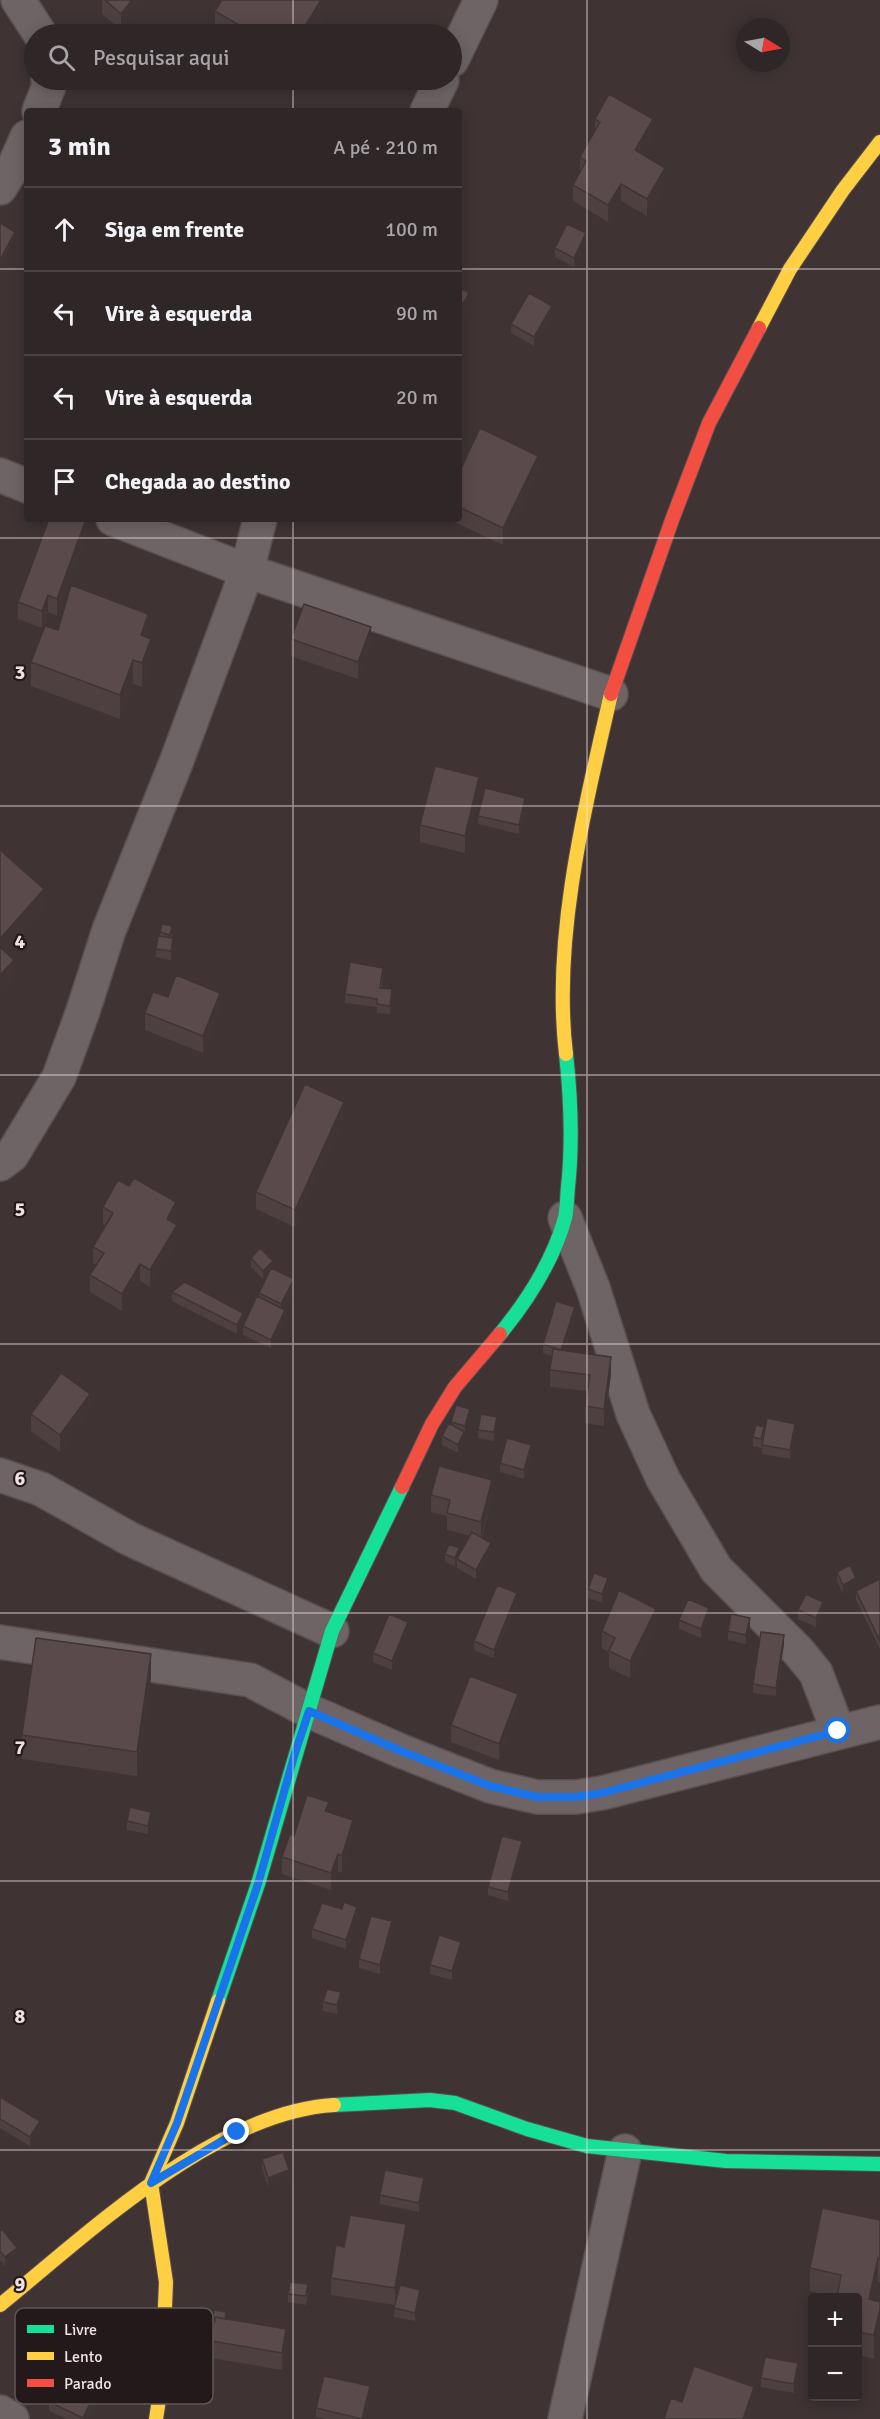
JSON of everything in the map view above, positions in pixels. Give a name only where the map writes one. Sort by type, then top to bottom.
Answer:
[{"type":"street","points":[[18,0],[34,24]]},
{"type":"street","points":[[462,39],[481,0]]},
{"type":"street","points":[[40,108],[47,90]]},
{"type":"street","points":[[428,108],[437,90]]},
{"type":"street","points":[[165,2308],[166,2282],[151,2183],[177,2123],[258,1884],[332,1631],[432,1424],[455,1387],[525,1304],[546,1265],[565,1218],[571,1161],[572,1107],[563,1030],[565,947],[581,822],[611,694],[672,520],[709,423],[790,269],[843,190],[880,142]]},
{"type":"street","points":[[0,188],[24,144]]},
{"type":"street","points":[[0,475],[24,485]]},
{"type":"street","points":[[121,522],[247,571],[611,694]]},
{"type":"street","points":[[0,1164],[12,1155],[59,1077],[109,930],[177,760],[247,571],[259,522]]},
{"type":"street","points":[[565,1218],[593,1287],[633,1414],[663,1479],[716,1569],[798,1651],[816,1673],[838,1731]]},
{"type":"street","points":[[0,1475],[41,1490],[130,1539],[332,1631]]},
{"type":"street","points":[[0,1642],[250,1680],[309,1711],[401,1751],[490,1786],[537,1797],[576,1797],[602,1793],[880,1722]]},
{"type":"street","points":[[0,2305],[151,2183],[237,2132],[285,2115],[325,2106],[430,2100],[455,2103],[527,2129],[587,2146],[726,2161],[880,2164]]},
{"type":"street","points":[[565,2419],[625,2151]]},
{"type":"street","points":[[156,2419],[158,2404]]},
{"type":"street","points":[[0,2412],[12,2419]]},
{"type":"building","points":[[105,0],[132,0],[121,14]]},
{"type":"building","points":[[222,0],[321,0],[306,24],[237,24],[215,11]]},
{"type":"building","points":[[609,94],[653,119],[635,150],[665,168],[647,199],[621,184],[608,205],[573,185],[586,161],[580,157],[600,122],[595,119]]},
{"type":"building","points":[[0,223],[15,232],[0,260]]},
{"type":"building","points":[[567,224],[586,233],[574,258],[555,248]]},
{"type":"building","points":[[462,289],[469,293],[462,306]]},
{"type":"building","points":[[529,293],[552,306],[534,337],[511,324]]},
{"type":"building","points":[[480,428],[538,456],[503,528],[462,508],[462,467]]},
{"type":"building","points":[[48,522],[85,522],[57,599],[48,595],[42,611],[18,602]]},
{"type":"building","points":[[71,585],[148,614],[141,635],[151,639],[142,663],[133,660],[120,695],[31,662],[45,626],[58,630]]},
{"type":"building","points":[[304,604],[371,627],[358,662],[291,639]]},
{"type":"building","points":[[435,766],[479,777],[465,836],[420,825]]},
{"type":"building","points":[[485,788],[525,798],[519,825],[478,816]]},
{"type":"building","points":[[0,850],[44,889],[0,939]]},
{"type":"building","points":[[162,924],[172,926],[170,935],[160,932]]},
{"type":"building","points":[[158,936],[173,938],[171,951],[156,949]]},
{"type":"building","points":[[0,947],[14,960],[0,975]]},
{"type":"building","points":[[350,962],[383,968],[380,988],[392,989],[390,1006],[377,1004],[377,999],[345,994]]},
{"type":"building","points":[[176,975],[220,993],[203,1036],[145,1013],[153,992],[168,997]]},
{"type":"building","points":[[305,1084],[344,1102],[295,1210],[256,1192]]},
{"type":"building","points":[[134,1178],[176,1202],[167,1219],[177,1225],[150,1270],[140,1264],[122,1294],[90,1275],[104,1253],[93,1247],[113,1213],[103,1207],[118,1180],[129,1186]]},
{"type":"building","points":[[260,1248],[273,1261],[263,1271],[251,1258]]},
{"type":"building","points":[[271,1268],[294,1279],[281,1304],[259,1293]]},
{"type":"building","points":[[185,1282],[243,1313],[237,1325],[172,1292]]},
{"type":"building","points":[[257,1296],[285,1310],[271,1340],[243,1326]]},
{"type":"building","points":[[556,1301],[575,1307],[561,1350],[543,1344]]},
{"type":"building","points":[[553,1349],[611,1357],[604,1409],[585,1406],[590,1375],[550,1370]]},
{"type":"building","points":[[61,1373],[90,1394],[60,1435],[31,1414]]},
{"type":"building","points":[[456,1405],[470,1409],[465,1426],[451,1422]]},
{"type":"building","points":[[481,1414],[497,1417],[494,1432],[478,1430]]},
{"type":"building","points":[[767,1418],[795,1424],[790,1450],[762,1445]]},
{"type":"building","points":[[449,1423],[464,1432],[458,1445],[442,1436]]},
{"type":"building","points":[[756,1425],[764,1427],[761,1439],[753,1437]]},
{"type":"building","points":[[507,1438],[531,1445],[524,1470],[500,1463]]},
{"type":"building","points":[[439,1466],[492,1480],[481,1522],[447,1513],[450,1500],[431,1495]]},
{"type":"building","points":[[472,1532],[491,1543],[476,1570],[457,1559]]},
{"type":"building","points":[[449,1544],[459,1548],[455,1558],[445,1554]]},
{"type":"building","points":[[850,1565],[856,1578],[843,1585],[837,1572]]},
{"type":"building","points":[[594,1573],[608,1578],[602,1594],[588,1589]]},
{"type":"building","points":[[880,1579],[880,1641],[856,1591]]},
{"type":"building","points":[[497,1585],[517,1593],[494,1650],[474,1641]]},
{"type":"building","points":[[619,1590],[656,1609],[630,1661],[609,1651],[615,1638],[602,1631]]},
{"type":"building","points":[[806,1594],[823,1602],[816,1618],[798,1610]]},
{"type":"building","points":[[688,1599],[709,1608],[701,1629],[679,1620]]},
{"type":"building","points":[[389,1614],[408,1622],[392,1661],[373,1653]]},
{"type":"building","points":[[731,1614],[750,1618],[746,1635],[728,1631]]},
{"type":"building","points":[[761,1632],[784,1635],[776,1688],[753,1684]]},
{"type":"building","points":[[36,1638],[151,1654],[137,1752],[22,1735]]},
{"type":"building","points":[[470,1676],[518,1694],[499,1744],[451,1725]]},
{"type":"building","points":[[307,1795],[329,1802],[325,1811],[353,1820],[342,1856],[338,1854],[331,1873],[282,1857],[290,1834],[294,1836]]},
{"type":"building","points":[[130,1807],[151,1812],[148,1826],[127,1821]]},
{"type":"building","points":[[502,1836],[522,1841],[508,1892],[488,1887]]},
{"type":"building","points":[[344,1902],[357,1907],[346,1940],[312,1929],[322,1903],[342,1909]]},
{"type":"building","points":[[371,1916],[392,1921],[380,1965],[359,1959]]},
{"type":"building","points":[[439,1935],[461,1942],[452,1971],[430,1965]]},
{"type":"building","points":[[327,1989],[341,1992],[337,2005],[323,2002]]},
{"type":"building","points":[[0,2097],[40,2121],[30,2137],[0,2119]]},
{"type":"building","points":[[283,2152],[289,2170],[268,2178],[262,2159]]},
{"type":"building","points":[[385,2170],[424,2178],[419,2203],[380,2195]]},
{"type":"building","points":[[822,2208],[880,2220],[880,2259],[878,2258],[869,2299],[880,2302],[874,2335],[862,2333],[862,2293],[838,2293],[841,2275],[810,2268]]},
{"type":"building","points":[[350,2215],[406,2224],[395,2288],[331,2278],[336,2245],[344,2247]]},
{"type":"building","points":[[2,2229],[17,2248],[5,2257],[0,2251],[0,2231]]},
{"type":"building","points":[[290,2282],[308,2284],[306,2296],[288,2294]]},
{"type":"building","points":[[400,2285],[420,2290],[415,2313],[394,2308]]},
{"type":"building","points":[[214,2310],[226,2312],[225,2319],[215,2317],[215,2321],[213,2320]]},
{"type":"building","points":[[215,2317],[286,2329],[282,2353],[213,2341]]},
{"type":"building","points":[[765,2357],[798,2363],[794,2384],[761,2378]]},
{"type":"building","points":[[694,2366],[754,2387],[743,2419],[664,2419],[671,2398],[682,2402]]},
{"type":"building","points":[[324,2376],[370,2386],[362,2419],[316,2408]]},
{"type":"building","points":[[53,2404],[89,2404],[83,2418]]},
{"type":"traffic: fast","points":[[500,1334],[520,1308],[547,1265],[565,1218],[571,1137],[566,1054]]},
{"type":"traffic: fast","points":[[218,2001],[258,1884],[332,1631],[402,1487]]},
{"type":"traffic: fast","points":[[334,2105],[430,2100],[455,2103],[527,2129],[587,2146],[726,2161],[880,2164]]},
{"type":"traffic: slow","points":[[759,328],[790,269],[843,190],[880,142]]},
{"type":"traffic: slow","points":[[566,1054],[563,965],[567,919],[582,827],[611,694]]},
{"type":"traffic: slow","points":[[165,2308],[166,2282],[151,2183],[177,2123],[218,2001]]},
{"type":"traffic: slow","points":[[0,2305],[113,2212],[199,2152],[244,2129],[289,2113],[334,2105]]},
{"type":"traffic: slow","points":[[156,2419],[158,2404]]},
{"type":"traffic: jam","points":[[611,694],[672,520],[709,423],[759,328]]},
{"type":"traffic: jam","points":[[402,1487],[432,1424],[455,1387],[500,1334]]},
{"type":"route","points":[[237,2132],[151,2183],[177,2123],[258,1884],[309,1711],[490,1786],[537,1797],[576,1797],[602,1793],[838,1731]]}]
